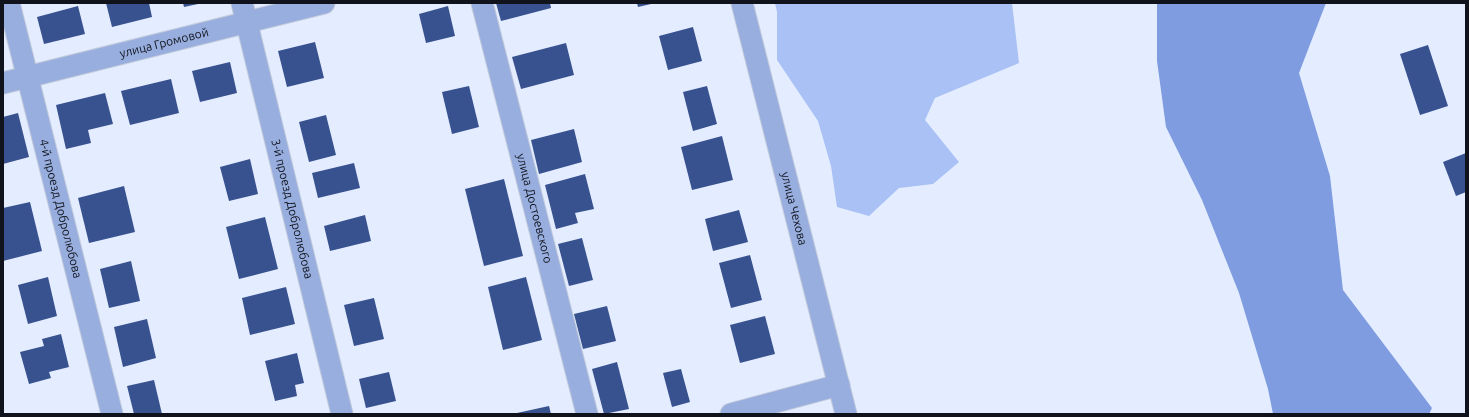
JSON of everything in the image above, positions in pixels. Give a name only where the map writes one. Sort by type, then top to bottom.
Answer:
[{"type":"street","name":"4-й проезд Добролюбова","points":[[9,3],[112,414]]},
{"type":"street","name":"улица Громовой","points":[[3,83],[244,13],[324,3]]},
{"type":"street","name":"улица Достоевского","points":[[482,3],[587,414]]},
{"type":"street","name":"улица Чехова","points":[[742,3],[846,414]]},
{"type":"street","name":"3-й проезд Добролюбова","points":[[244,13],[342,414]]},
{"type":"street","points":[[731,414],[839,386]]},
{"type":"shaded area","points":[[775,3],[1012,3],[1019,63],[935,98],[925,120],[959,162],[933,184],[899,188],[869,216],[837,207],[831,166],[818,121],[777,60],[777,12]]},
{"type":"shaded area","points":[[1157,3],[1326,3],[1299,73],[1330,176],[1343,290],[1432,408],[1429,414],[1273,414],[1268,389],[1239,293],[1202,200],[1166,127],[1157,61]]},
{"type":"building","points":[[106,3],[149,3],[152,17],[112,27]]},
{"type":"building","points":[[183,3],[198,3],[198,4],[184,7]]},
{"type":"building","points":[[496,3],[550,3],[551,8],[501,21]]},
{"type":"building","points":[[637,3],[651,3],[651,4],[638,7]]},
{"type":"building","points":[[78,6],[85,34],[44,44],[37,17]]},
{"type":"building","points":[[448,6],[455,36],[426,43],[419,14]]},
{"type":"building","points":[[693,27],[702,61],[668,70],[659,36]]},
{"type":"building","points":[[315,42],[324,78],[287,87],[278,51]]},
{"type":"building","points":[[566,43],[574,75],[521,89],[512,57]]},
{"type":"building","points":[[1428,45],[1448,106],[1420,115],[1400,54]]},
{"type":"building","points":[[230,62],[237,93],[200,102],[192,71]]},
{"type":"building","points":[[171,79],[179,113],[130,125],[121,91]]},
{"type":"building","points":[[469,86],[479,127],[452,134],[442,92]]},
{"type":"building","points":[[707,86],[717,124],[693,131],[683,92]]},
{"type":"building","points":[[105,93],[113,124],[88,130],[91,143],[66,149],[56,105]]},
{"type":"building","points":[[18,113],[29,157],[3,164],[3,117]]},
{"type":"building","points":[[326,115],[336,155],[309,162],[299,122]]},
{"type":"building","points":[[574,129],[582,162],[539,174],[531,140]]},
{"type":"building","points":[[722,136],[733,180],[692,190],[681,147]]},
{"type":"building","points":[[1466,153],[1466,192],[1456,196],[1443,162]]},
{"type":"building","points":[[250,159],[258,194],[229,201],[220,167]]},
{"type":"building","points":[[354,163],[360,188],[318,198],[312,173]]},
{"type":"building","points":[[585,174],[594,209],[575,213],[578,223],[556,229],[545,185]]},
{"type":"building","points":[[504,179],[523,256],[484,266],[465,189]]},
{"type":"building","points":[[124,186],[135,232],[89,243],[78,198]]},
{"type":"building","points":[[30,202],[42,251],[3,261],[3,208]]},
{"type":"building","points":[[739,210],[748,242],[713,251],[705,219]]},
{"type":"building","points":[[365,215],[371,241],[330,251],[324,226]]},
{"type":"building","points":[[265,217],[278,269],[239,279],[226,227]]},
{"type":"building","points":[[582,238],[593,280],[569,286],[558,244]]},
{"type":"building","points":[[750,255],[762,300],[731,308],[719,263]]},
{"type":"building","points":[[131,261],[140,301],[109,308],[100,269]]},
{"type":"building","points":[[48,277],[57,316],[28,324],[18,285]]},
{"type":"building","points":[[526,277],[542,340],[503,350],[488,287]]},
{"type":"building","points":[[286,287],[295,324],[250,335],[242,298]]},
{"type":"building","points":[[374,298],[384,339],[354,346],[344,305]]},
{"type":"building","points":[[607,306],[616,341],[583,349],[574,314]]},
{"type":"building","points":[[765,316],[775,354],[740,363],[730,325]]},
{"type":"building","points":[[147,319],[156,358],[123,367],[114,327]]},
{"type":"building","points":[[61,334],[69,367],[49,372],[51,378],[29,384],[20,352],[44,346],[42,339]]},
{"type":"building","points":[[297,353],[304,383],[295,385],[297,396],[275,401],[265,361]]},
{"type":"building","points":[[617,362],[629,409],[604,414],[592,369]]},
{"type":"building","points":[[681,369],[690,402],[672,407],[663,373]]},
{"type":"building","points":[[389,372],[396,401],[366,408],[359,379]]},
{"type":"building","points":[[154,380],[162,414],[134,414],[127,386]]},
{"type":"building","points":[[549,406],[551,414],[517,414],[517,413]]}]
